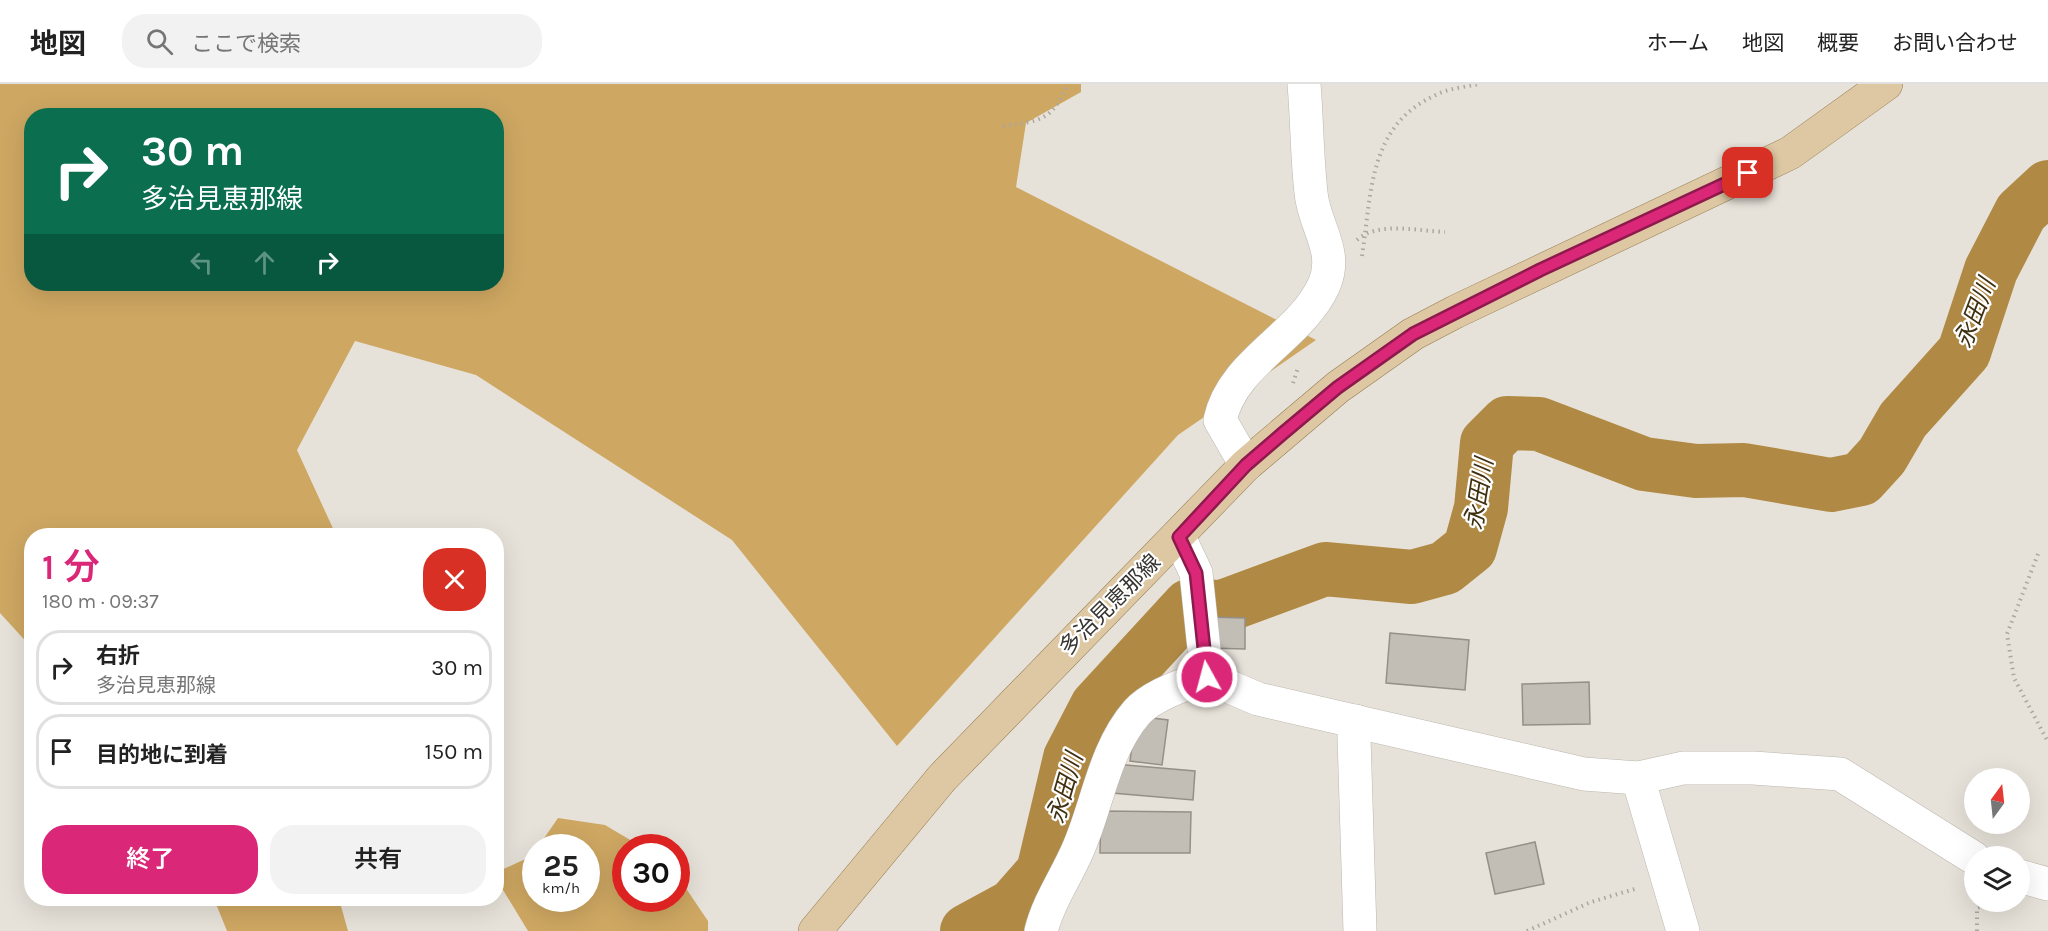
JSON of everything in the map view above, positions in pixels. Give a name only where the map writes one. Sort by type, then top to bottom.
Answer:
[{"type":"main road","name":"多治見恵那線","points":[[815,931],[942,778],[1035,680],[1179,537],[1246,465],[1338,387],[1413,334],[1540,270],[1790,153],[1886,84]]},
{"type":"street","points":[[1246,465],[1220,420],[1224,403],[1246,370],[1277,344],[1324,286],[1345,265],[1329,250],[1311,196],[1304,84]]},
{"type":"street","points":[[1179,537],[1196,573],[1207,677]]},
{"type":"street","points":[[1041,931],[1046,910],[1079,848],[1111,754],[1138,711],[1182,684],[1207,677],[1258,699],[1584,774],[1638,778],[1683,768],[1753,768],[1840,774],[1964,852]]},
{"type":"street","points":[[1356,721],[1354,737],[1360,931]]},
{"type":"street","points":[[1638,778],[1683,931]]},
{"type":"street","points":[[2030,879],[2048,884]]},
{"type":"path","points":[[1003,126],[1040,122],[1051,114],[1068,84]]},
{"type":"path","points":[[1345,265],[1365,233],[1371,186],[1380,150],[1400,118],[1439,93],[1479,84]]},
{"type":"path","points":[[1365,233],[1388,230],[1445,232]]},
{"type":"path","points":[[1345,265],[1365,233]]},
{"type":"path","points":[[1289,393],[1298,366]]},
{"type":"path","points":[[2038,554],[2007,634],[2014,678],[2048,742]]},
{"type":"path","points":[[1527,931],[1591,902],[1668,882]]},
{"type":"path","points":[[1977,912],[1977,931]]},
{"type":"shaded area","points":[[0,84],[1081,84],[1081,92],[1026,123],[1016,187],[1316,340],[1178,435],[897,746],[732,540],[476,375],[355,341],[297,450],[333,528],[24,528],[24,639],[0,613]]},
{"type":"shaded area","points":[[558,818],[605,825],[620,834],[612,834],[612,912],[690,912],[690,894],[708,921],[708,931],[528,931],[504,892],[504,869],[522,861],[522,912],[600,912],[600,834],[547,834]]},
{"type":"shaded area","points":[[217,906],[341,906],[348,931],[227,931]]},
{"type":"building","points":[[1207,617],[1245,618],[1245,649],[1207,648]]},
{"type":"building","points":[[1390,633],[1469,640],[1465,690],[1386,683]]},
{"type":"building","points":[[1589,682],[1590,724],[1523,725],[1522,684]]},
{"type":"building","points":[[1136,716],[1168,720],[1162,765],[1130,761]]},
{"type":"building","points":[[1114,764],[1195,771],[1193,800],[1112,793]]},
{"type":"building","points":[[1101,811],[1191,812],[1190,853],[1100,853]]},
{"type":"building","points":[[1535,842],[1544,884],[1495,894],[1486,853]]},
{"type":"waterway","name":"永田川","points":[[967,931],[1013,906],[1043,872],[1070,758],[1097,706],[1189,606],[1222,607],[1325,569],[1412,577],[1445,568],[1470,548],[1481,508],[1487,443],[1507,423],[1539,424],[1644,464],[1696,471],[1744,470],[1831,485],[1861,479],[1882,456],[1903,420],[1964,352],[1991,270],[2021,212],[2048,187]]},
{"type":"route","points":[[1207,677],[1196,573],[1179,537],[1246,465],[1338,387],[1413,334],[1540,270],[1748,173]]}]
